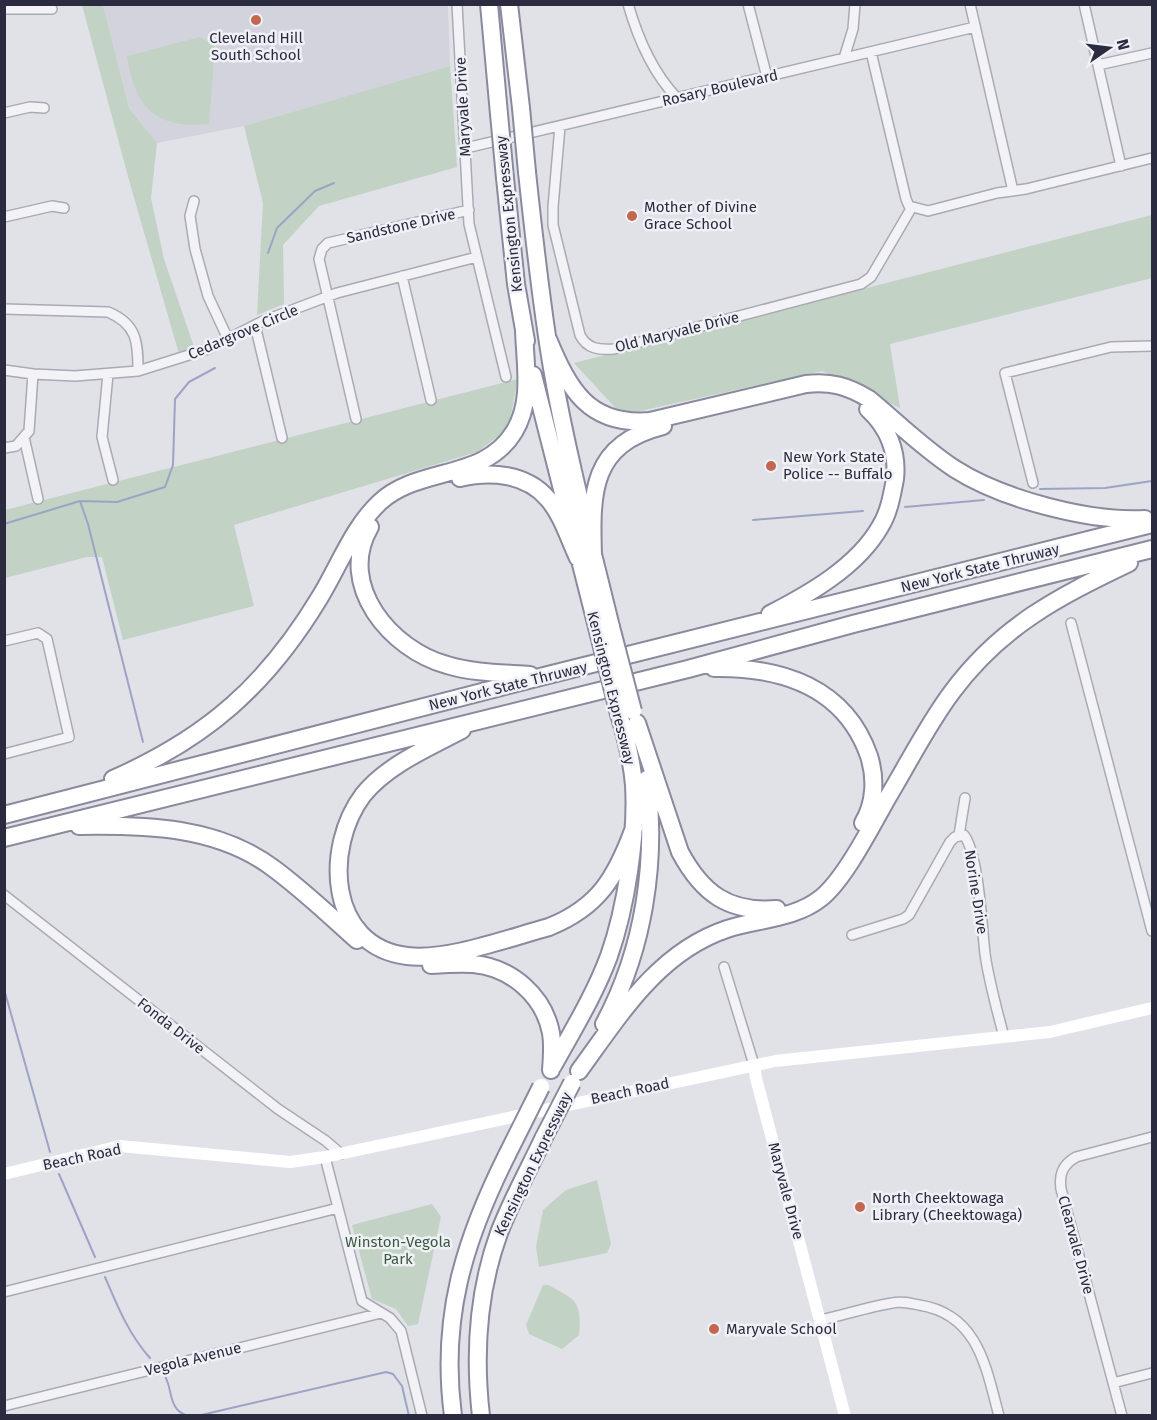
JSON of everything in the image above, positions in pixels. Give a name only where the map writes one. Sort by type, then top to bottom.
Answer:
[{"type":"highway","name":"Kensington Expressway","points":[[480,1416],[478,1364],[481,1311],[485,1283],[499,1232],[544,1137],[618,995],[631,963],[641,926],[650,851],[650,803],[630,716],[604,629],[586,556],[542,412],[524,330],[516,284],[489,4]]},
{"type":"highway","name":"Kensington Expressway","points":[[509,4],[548,339],[586,556]]},
{"type":"highway","points":[[74,797],[161,757],[202,731],[260,681],[296,636],[360,526],[382,499],[417,481],[478,463],[506,443],[518,425],[525,404],[527,391],[524,330]]},
{"type":"highway","points":[[548,339],[561,372],[573,390],[588,405],[613,418],[624,421],[650,420],[806,384],[831,383],[855,391],[869,399],[953,468],[976,481],[1030,502],[1100,517],[1126,520],[1152,519]]},
{"type":"highway","points":[[586,556],[593,498],[605,464],[616,450],[642,433],[805,390],[832,390],[852,398],[868,409],[883,425],[893,450],[895,473],[893,491],[881,526],[858,555],[831,577],[782,608],[743,628]]},
{"type":"highway","points":[[548,675],[499,673],[447,665],[412,649],[384,625],[367,600],[361,583],[360,553],[363,540],[373,522],[393,501],[405,494],[418,488],[470,476],[495,474],[510,476],[525,482],[548,499],[586,556]]},
{"type":"highway","name":"New York State Thruway","points":[[4,815],[548,675],[1152,524]]},
{"type":"highway","points":[[576,1077],[639,990],[681,951],[726,929],[795,912],[821,898],[832,888],[842,875],[951,692],[1010,630],[1053,601],[1152,550]]},
{"type":"highway","name":"New York State Thruway","points":[[4,838],[688,669],[854,624],[1152,550]]},
{"type":"highway","points":[[630,716],[680,852],[690,870],[708,891],[736,906],[770,910],[793,906],[820,889],[830,877],[866,817],[872,801],[871,762],[858,732],[848,716],[832,700],[797,680],[776,674],[735,668],[688,669]]},
{"type":"highway","name":"Kensington Expressway","points":[[453,1416],[450,1382],[451,1330],[457,1286],[471,1235],[541,1087],[597,984],[620,923],[634,828],[634,785],[629,747],[630,716]]},
{"type":"highway","points":[[484,718],[392,769],[364,794],[349,820],[338,857],[340,892],[354,924],[371,942],[404,956],[434,956],[566,921],[605,889],[622,859],[634,828]]},
{"type":"highway","points":[[51,826],[143,826],[202,835],[224,842],[272,866],[362,944],[378,954],[405,963],[474,964],[505,973],[516,979],[537,999],[546,1016],[551,1034],[551,1070]]},
{"type":"street","name":"Maryvale Drive","points":[[457,4],[469,210]]},
{"type":"street","points":[[628,4],[639,39],[650,61],[665,85],[677,98]]},
{"type":"street","points":[[748,4],[767,76]]},
{"type":"street","points":[[844,58],[853,29],[855,4]]},
{"type":"street","points":[[969,4],[1013,190]]},
{"type":"street","points":[[1084,4],[1121,166]]},
{"type":"street","points":[[4,9],[52,9]]},
{"type":"street","name":"Rosary Boulevard","points":[[466,148],[975,27]]},
{"type":"street","points":[[871,52],[906,199],[909,206],[913,208],[928,211],[997,192],[1026,189],[1152,158]]},
{"type":"street","points":[[1098,65],[1152,53]]},
{"type":"street","points":[[4,113],[30,107],[44,108]]},
{"type":"street","name":"Old Maryvale Drive","points":[[560,126],[553,225],[580,335],[584,344],[592,348],[614,349],[861,284],[871,277],[913,208]]},
{"type":"street","points":[[194,201],[190,216],[195,249],[208,296],[228,339]]},
{"type":"street","points":[[4,217],[52,206],[64,208]]},
{"type":"street","name":"Sandstone Drive","points":[[356,419],[319,259],[322,249],[328,243],[469,210],[477,256],[506,377]]},
{"type":"street","name":"Cedargrove Circle","points":[[4,369],[33,374],[75,376],[138,371],[208,349],[255,325],[328,296],[477,256]]},
{"type":"street","points":[[402,276],[431,400]]},
{"type":"street","points":[[4,309],[108,312],[122,318],[131,329],[138,345],[138,371]]},
{"type":"street","points":[[255,325],[282,438]]},
{"type":"street","points":[[1033,483],[1005,373],[1111,347],[1152,346]]},
{"type":"street","points":[[4,448],[16,446],[29,431],[33,374]]},
{"type":"street","points":[[108,374],[102,437],[113,480]]},
{"type":"street","points":[[24,437],[38,499]]},
{"type":"street","points":[[1071,623],[1152,931]]},
{"type":"street","points":[[4,641],[39,633],[47,639],[69,737],[4,754]]},
{"type":"street","points":[[959,835],[965,798]]},
{"type":"street","name":"Norine Drive","points":[[852,935],[909,915],[950,842],[959,835],[964,835],[971,854],[988,971],[1004,1037]]},
{"type":"street","name":"Fonda Drive","points":[[4,895],[278,1109],[326,1141],[341,1154]]},
{"type":"street","name":"Maryvale Drive","points":[[724,967],[754,1065],[845,1416]]},
{"type":"street","name":"Beach Road","points":[[4,1174],[120,1146],[290,1162],[325,1157],[775,1061],[1050,1032],[1152,1008]]},
{"type":"street","name":"Clearvale Drive","points":[[1122,1416],[1061,1189],[1060,1176],[1066,1164],[1076,1157],[1152,1137]]},
{"type":"street","points":[[325,1157],[362,1300],[390,1318],[401,1330],[422,1416]]},
{"type":"street","points":[[4,1292],[338,1208]]},
{"type":"street","points":[[820,1320],[893,1302],[929,1306],[946,1314],[965,1329],[980,1351],[999,1416]]},
{"type":"street","name":"Vegola Avenue","points":[[4,1406],[381,1312]]},
{"type":"street","points":[[1113,1383],[1152,1373]]},
{"type":"shaded area","points":[[103,5],[448,5],[450,66],[244,126],[157,143],[129,108]]},
{"type":"green space","points":[[82,5],[103,5],[129,108],[157,143],[151,198],[164,259],[194,347],[179,354],[129,180]]},
{"type":"green space","points":[[200,37],[215,46],[209,124],[190,125],[161,118],[142,102],[127,56]]},
{"type":"green space","points":[[450,66],[457,167],[319,206],[283,245],[284,304],[257,315],[263,203],[244,126]]},
{"type":"green space","points":[[1152,215],[1152,278],[890,344],[900,408],[822,371],[622,415],[574,363]]},
{"type":"green space","points":[[518,379],[508,429],[477,452],[234,525],[254,606],[123,640],[102,557],[87,557],[5,578],[5,510]]},
{"type":"green space","points":[[597,1180],[611,1244],[607,1253],[539,1267],[536,1247],[543,1210],[566,1190]]},
{"type":"green space","name":"Winston-Vegola Park","points":[[432,1204],[441,1217],[418,1324],[408,1326],[396,1309],[372,1299],[352,1225]]},
{"type":"green space","points":[[543,1285],[548,1285],[565,1294],[578,1308],[579,1335],[562,1349],[529,1334],[526,1325]]},
{"type":"waterway","points":[[268,253],[277,228],[315,191],[334,183]]},
{"type":"waterway","points":[[4,524],[80,501],[117,502],[165,487],[173,465],[175,399],[189,382],[215,368]]},
{"type":"waterway","points":[[1040,489],[1105,488],[1152,481]]},
{"type":"waterway","points":[[905,507],[984,500]]},
{"type":"waterway","points":[[80,501],[88,524],[143,742]]},
{"type":"waterway","points":[[753,520],[863,511]]},
{"type":"waterway","points":[[4,989],[50,1152]]},
{"type":"waterway","points":[[59,1174],[95,1257]]},
{"type":"waterway","points":[[105,1277],[130,1330],[150,1358]]},
{"type":"waterway","points":[[197,1416],[386,1372],[393,1374],[402,1386],[409,1416]]},
{"type":"waterway","points":[[163,1373],[173,1403],[181,1413],[188,1416]]},
{"type":"place","name":"Cleveland Hill South School","points":[[256,20]]},
{"type":"place","name":"Mother of Divine Grace School","points":[[632,216]]},
{"type":"place","name":"New York State Police -- Buffalo","points":[[771,466]]},
{"type":"place","name":"North Cheektowaga Library (Cheektowaga)","points":[[860,1207]]},
{"type":"place","name":"Maryvale School","points":[[714,1329]]}]
